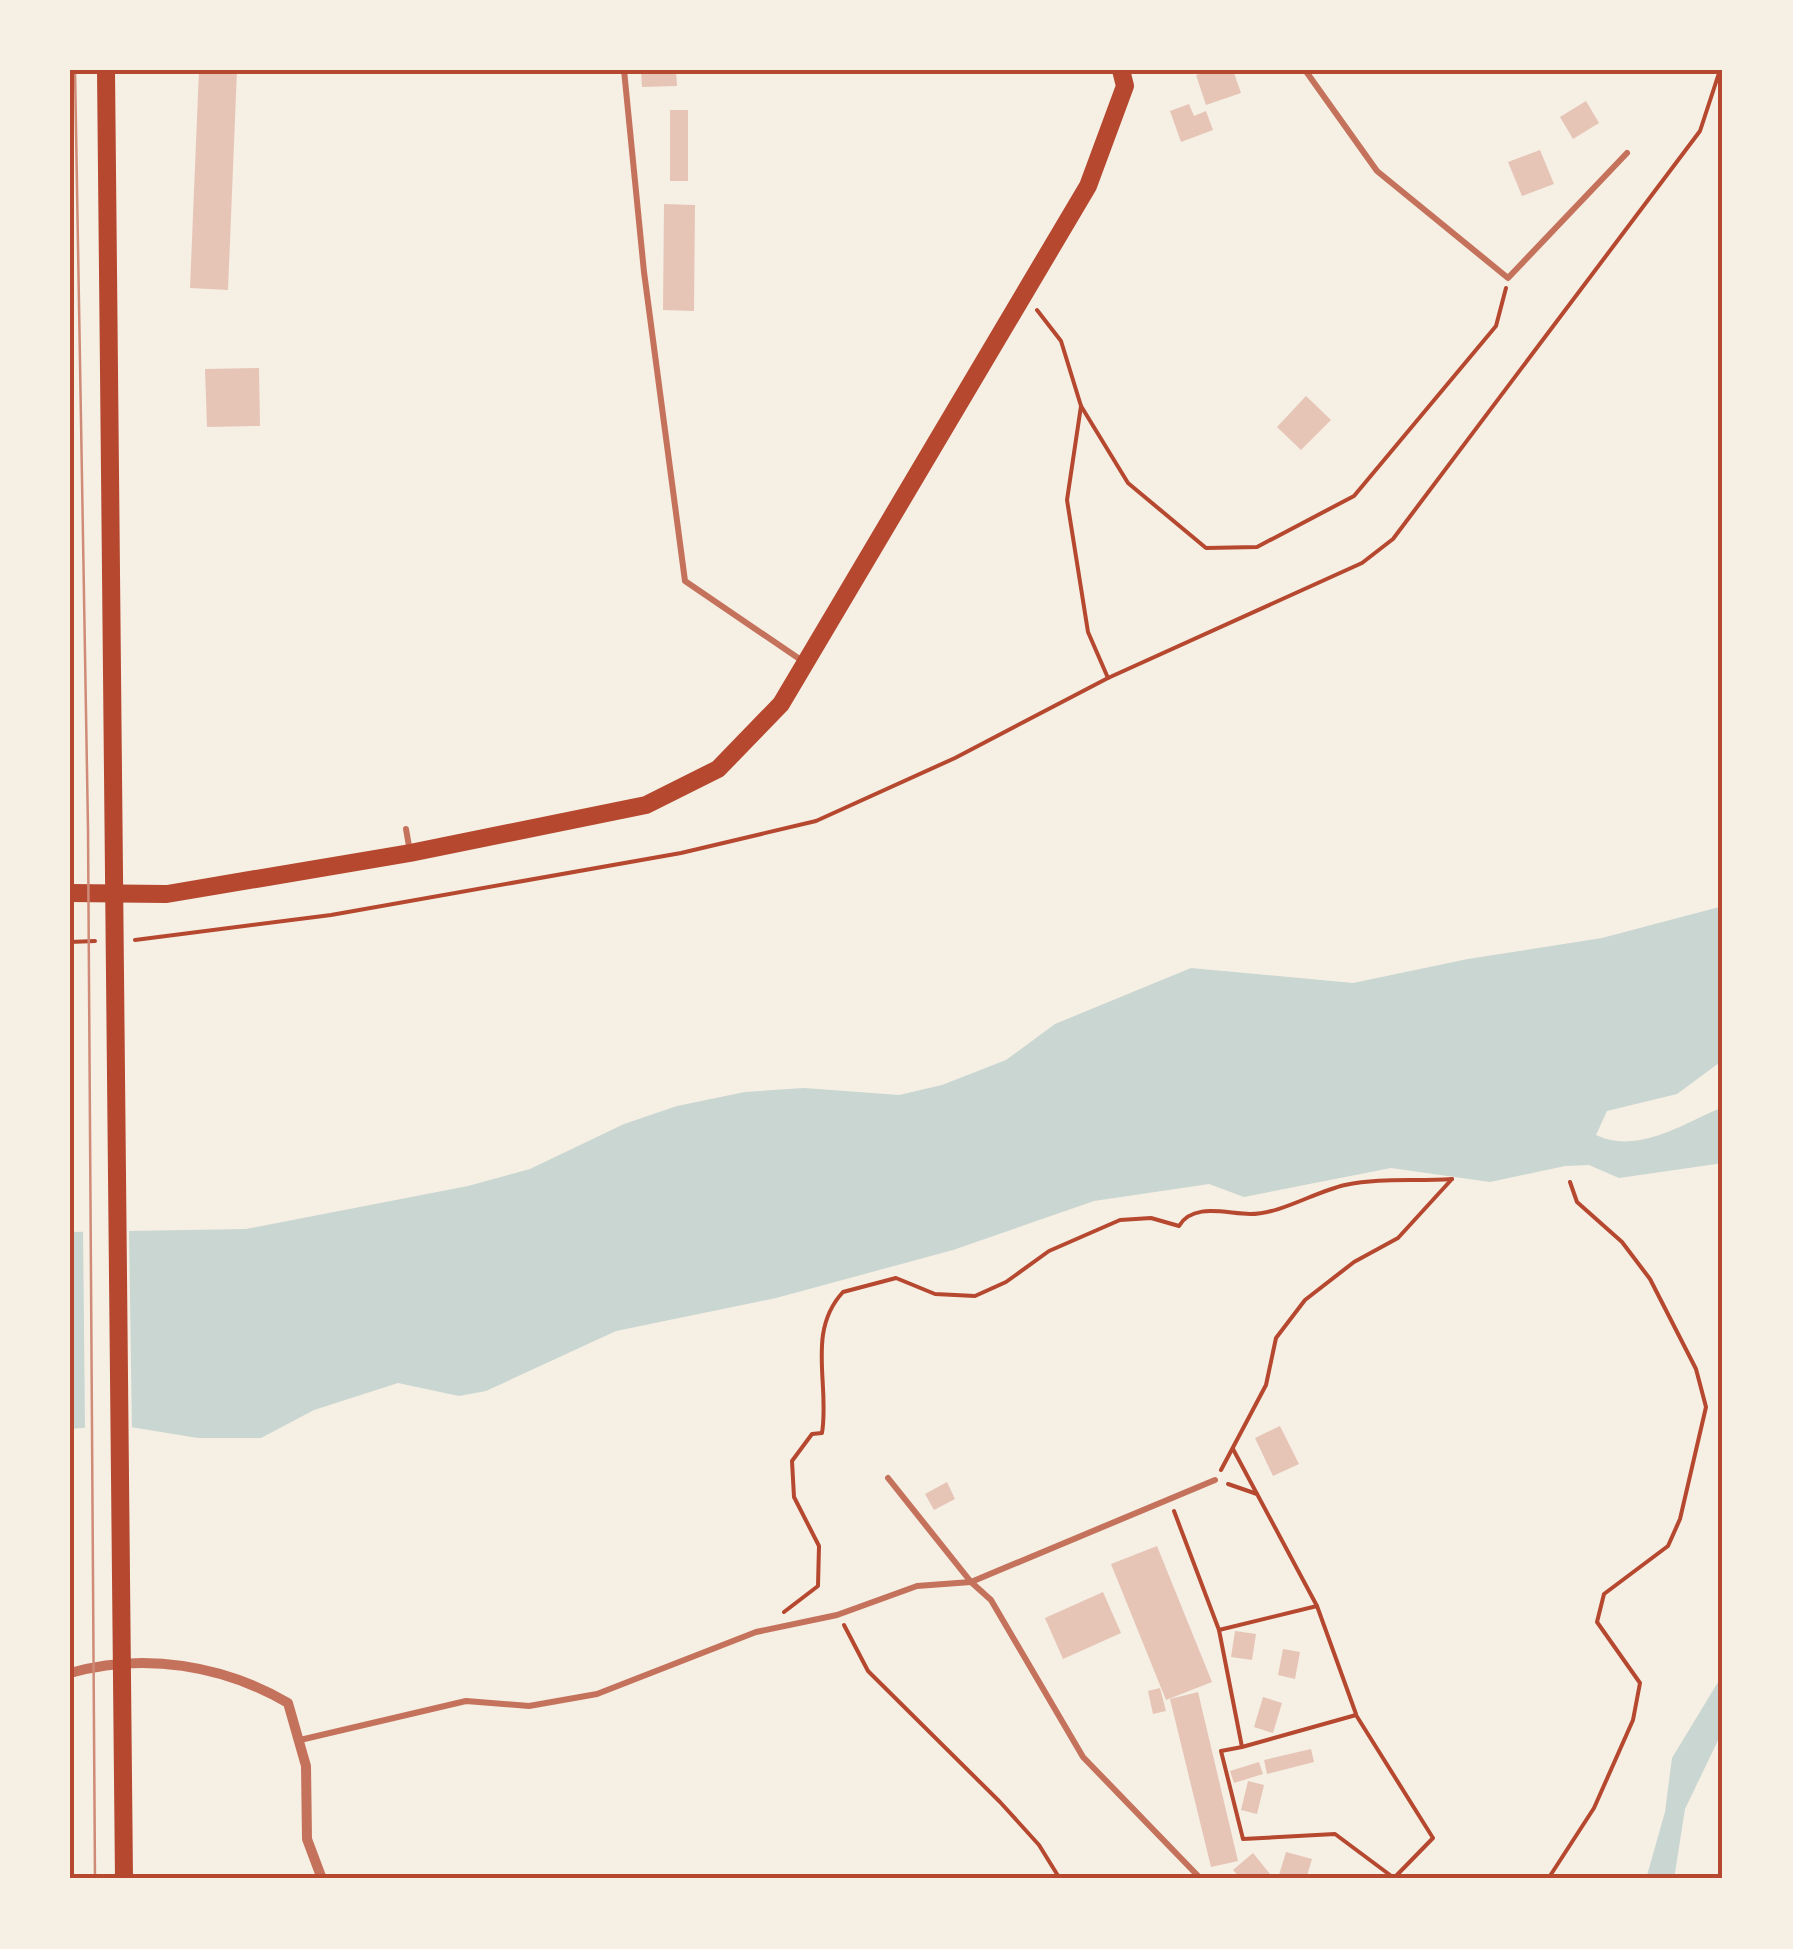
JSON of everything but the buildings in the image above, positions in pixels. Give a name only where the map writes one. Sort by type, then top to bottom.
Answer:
[{"type":"main road","points":[[106,70],[124,1879]]},
{"type":"main road","points":[[70,893],[167,894],[410,853],[646,806],[718,768],[781,704],[1088,186],[1125,86],[1121,70]]},
{"type":"street","points":[[70,1673],[99,1665],[204,1666],[257,1685],[288,1704],[300,1740],[307,1839],[322,1879]]},
{"type":"lane","points":[[624,70],[644,272],[685,581],[805,663]]},
{"type":"lane","points":[[1305,70],[1378,171],[1508,278],[1627,153]]},
{"type":"lane","points":[[406,829],[410,853]]},
{"type":"lane","points":[[888,1478],[971,1582],[991,1600],[1083,1757],[1201,1879]]},
{"type":"lane","points":[[300,1740],[466,1701],[530,1706],[597,1694],[756,1632],[838,1615],[917,1586],[971,1582],[1215,1480]]},
{"type":"path","points":[[134,940],[331,916],[682,853],[816,821],[955,758],[1108,678],[1362,563],[1393,539],[1700,130],[1720,70]]},
{"type":"path","points":[[1024,292],[1060,341],[1081,406],[1128,483],[1206,548],[1257,548],[1354,496],[1496,326],[1508,278]]},
{"type":"path","points":[[1081,406],[1067,500],[1088,632],[1108,678]]},
{"type":"path","points":[[756,1632],[818,1586],[818,1546],[794,1497],[792,1461],[812,1434],[822,1434],[826,1387],[820,1332],[843,1292],[896,1278],[935,1294],[976,1296],[1006,1282],[1049,1251],[1120,1220],[1151,1218],[1179,1226],[1191,1214],[1223,1210],[1251,1214],[1323,1190],[1378,1178],[1452,1178],[1398,1238],[1354,1262],[1305,1300],[1276,1338],[1266,1385],[1215,1480],[1257,1494]]},
{"type":"path","points":[[1548,1879],[1594,1808],[1632,1720],[1640,1683],[1598,1622],[1604,1594],[1668,1546],[1680,1519],[1706,1407],[1696,1369],[1650,1279],[1622,1242],[1577,1202],[1570,1182]]},
{"type":"path","points":[[1233,1449],[1317,1606],[1356,1714],[1433,1838],[1394,1878],[1335,1834],[1243,1838],[1222,1750],[1356,1714]]},
{"type":"path","points":[[1169,1499],[1219,1630],[1242,1747]]},
{"type":"path","points":[[1219,1630],[1317,1606]]},
{"type":"path","points":[[838,1615],[868,1671],[1000,1802],[1039,1845],[1060,1879]]},
{"type":"shaded area","points":[[1723,906],[1723,1060],[1677,1094],[1607,1111],[1596,1135],[1612,1140],[1644,1139],[1723,1107],[1723,1163],[1619,1178],[1589,1165],[1565,1166],[1490,1182],[1391,1168],[1244,1197],[1209,1184],[1094,1201],[953,1250],[776,1298],[616,1331],[486,1391],[459,1396],[398,1383],[314,1410],[261,1438],[198,1438],[118,1425],[70,1429],[70,1232],[246,1229],[468,1186],[530,1169],[624,1124],[677,1106],[745,1092],[804,1088],[899,1095],[942,1085],[1006,1060],[1055,1024],[1191,968],[1353,983],[1468,959],[1602,938]]},
{"type":"shaded area","points":[[1723,1674],[1723,1730],[1685,1809],[1674,1879],[1646,1879],[1665,1812],[1672,1758]]},
{"type":"pier","points":[[83,1227],[129,1228],[132,1433],[85,1431]]},
{"type":"tram line","points":[[75,70],[88,829],[95,1879]]}]
